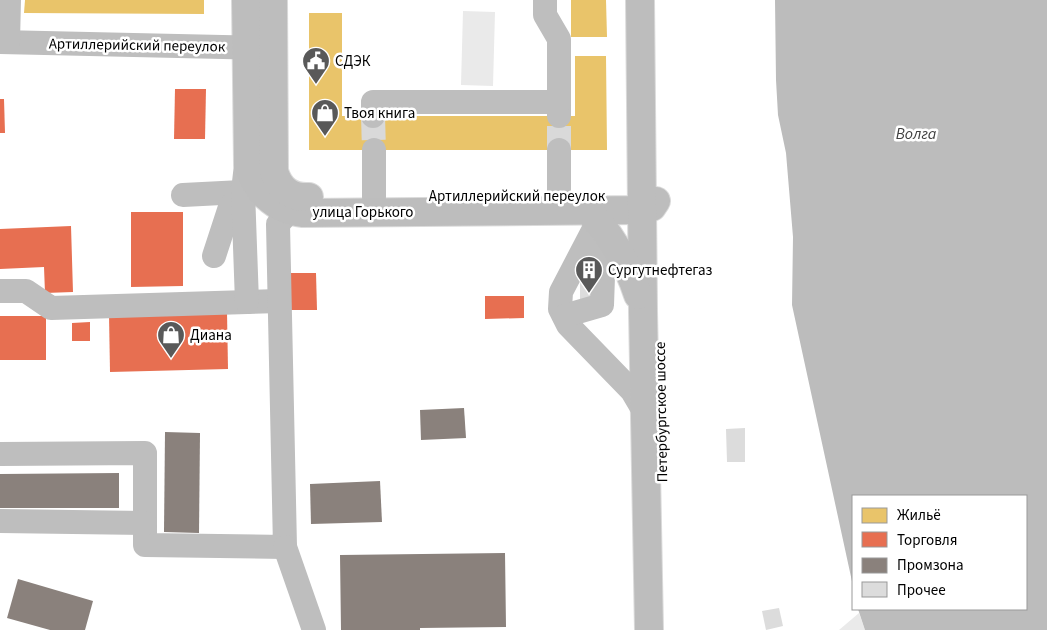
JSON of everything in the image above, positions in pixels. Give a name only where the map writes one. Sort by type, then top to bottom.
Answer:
[{"type":"main road","name":"улица Горького","points":[[246,0],[247,155],[252,191],[274,203],[294,200],[303,213],[593,216],[646,207]]},
{"type":"main road","points":[[273,0],[274,167],[277,180],[294,200]]},
{"type":"main road","points":[[640,0],[646,207]]},
{"type":"main road","points":[[646,207],[657,0]]},
{"type":"main road","name":"Артиллерийский переулок","points":[[294,200],[374,197],[559,196],[646,207]]},
{"type":"main road","name":"Петербургское шоссе","points":[[646,207],[643,311],[649,630]]},
{"type":"main road","name":"Петербургское шоссе","points":[[646,207],[665,630]]},
{"type":"main road","points":[[593,216],[621,255],[634,282],[643,311]]},
{"type":"street","points":[[4,42],[9,0]]},
{"type":"street","points":[[373,116],[374,102],[559,109],[559,39],[545,14],[545,0]]},
{"type":"street","name":"Артиллерийский переулок","points":[[4,42],[273,48]]},
{"type":"street","points":[[374,150],[374,197]]},
{"type":"street","points":[[559,150],[559,196]]},
{"type":"street","points":[[183,195],[252,191]]},
{"type":"street","points":[[214,256],[230,208],[252,191]]},
{"type":"street","points":[[247,302],[252,191]]},
{"type":"street","points":[[294,200],[278,224],[285,547],[314,630]]},
{"type":"street","points":[[561,292],[603,276],[621,255],[646,207]]},
{"type":"street","points":[[564,316],[602,305],[603,276],[593,216]]},
{"type":"street","points":[[593,216],[561,292],[560,309],[568,325],[632,391],[645,413]]},
{"type":"street","points":[[0,291],[26,291],[51,308],[279,301]]},
{"type":"street","points":[[0,454],[145,453],[145,544],[285,547]]},
{"type":"street","points":[[0,521],[145,523]]},
{"type":"shaded area","points":[[463,11],[495,12],[493,86],[461,85]]},
{"type":"shaded area","points":[[859,613],[865,630],[839,630]]},
{"type":"water","name":"Волга","points":[[775,0],[1047,0],[1047,630],[865,630],[858,610],[1027,610],[1027,495],[852,495],[852,581],[792,305],[793,237],[786,153],[778,115]]},
{"type":"building: Жильё","points":[[25,0],[204,0],[204,14],[24,13]]},
{"type":"building: Жильё","points":[[571,0],[606,0],[607,37],[571,37]]},
{"type":"building: Жильё","points":[[309,13],[342,13],[342,116],[575,116],[575,56],[606,56],[607,150],[309,150]]},
{"type":"building: Торговля","points":[[175,89],[206,89],[205,139],[174,139]]},
{"type":"building: Торговля","points":[[0,99],[4,99],[5,133],[0,133]]},
{"type":"building: Торговля","points":[[131,212],[183,212],[183,286],[131,287]]},
{"type":"building: Торговля","points":[[71,226],[73,292],[45,293],[44,267],[0,269],[0,229]]},
{"type":"building: Торговля","points":[[288,273],[316,273],[317,310],[288,310]]},
{"type":"building: Торговля","points":[[485,296],[524,296],[524,318],[485,319]]},
{"type":"building: Торговля","points":[[227,312],[228,369],[110,372],[109,314]]},
{"type":"building: Торговля","points":[[0,316],[46,316],[46,360],[0,360]]},
{"type":"building: Торговля","points":[[90,322],[90,341],[72,341],[72,323]]},
{"type":"building: Промзона","points":[[464,408],[466,438],[421,440],[420,410]]},
{"type":"building: Промзона","points":[[165,432],[200,433],[199,533],[164,532]]},
{"type":"building: Промзона","points":[[119,473],[119,508],[0,508],[0,474]]},
{"type":"building: Промзона","points":[[380,481],[382,522],[311,524],[310,484]]},
{"type":"building: Промзона","points":[[505,553],[506,627],[341,630],[340,555]]},
{"type":"building: Промзона","points":[[18,579],[93,601],[85,630],[50,630],[7,618]]},
{"type":"building: Прочее","name":"Сургутнефтегаз","points":[[580,270],[597,270],[598,318],[580,318]]},
{"type":"building: Прочее","points":[[745,428],[745,462],[727,462],[726,429]]},
{"type":"building: Прочее","points":[[779,608],[783,626],[766,630],[762,611]]},
{"type":"tunnel","points":[[373,116],[374,150]]},
{"type":"tunnel","points":[[559,116],[559,150]]},
{"type":"place","name":"СДЭК","points":[[316,85]]},
{"type":"place","name":"Твоя книга","points":[[325,137]]},
{"type":"place","name":"Сургутнефтегаз","points":[[589,294]]},
{"type":"place","name":"Диана","points":[[171,359]]}]
